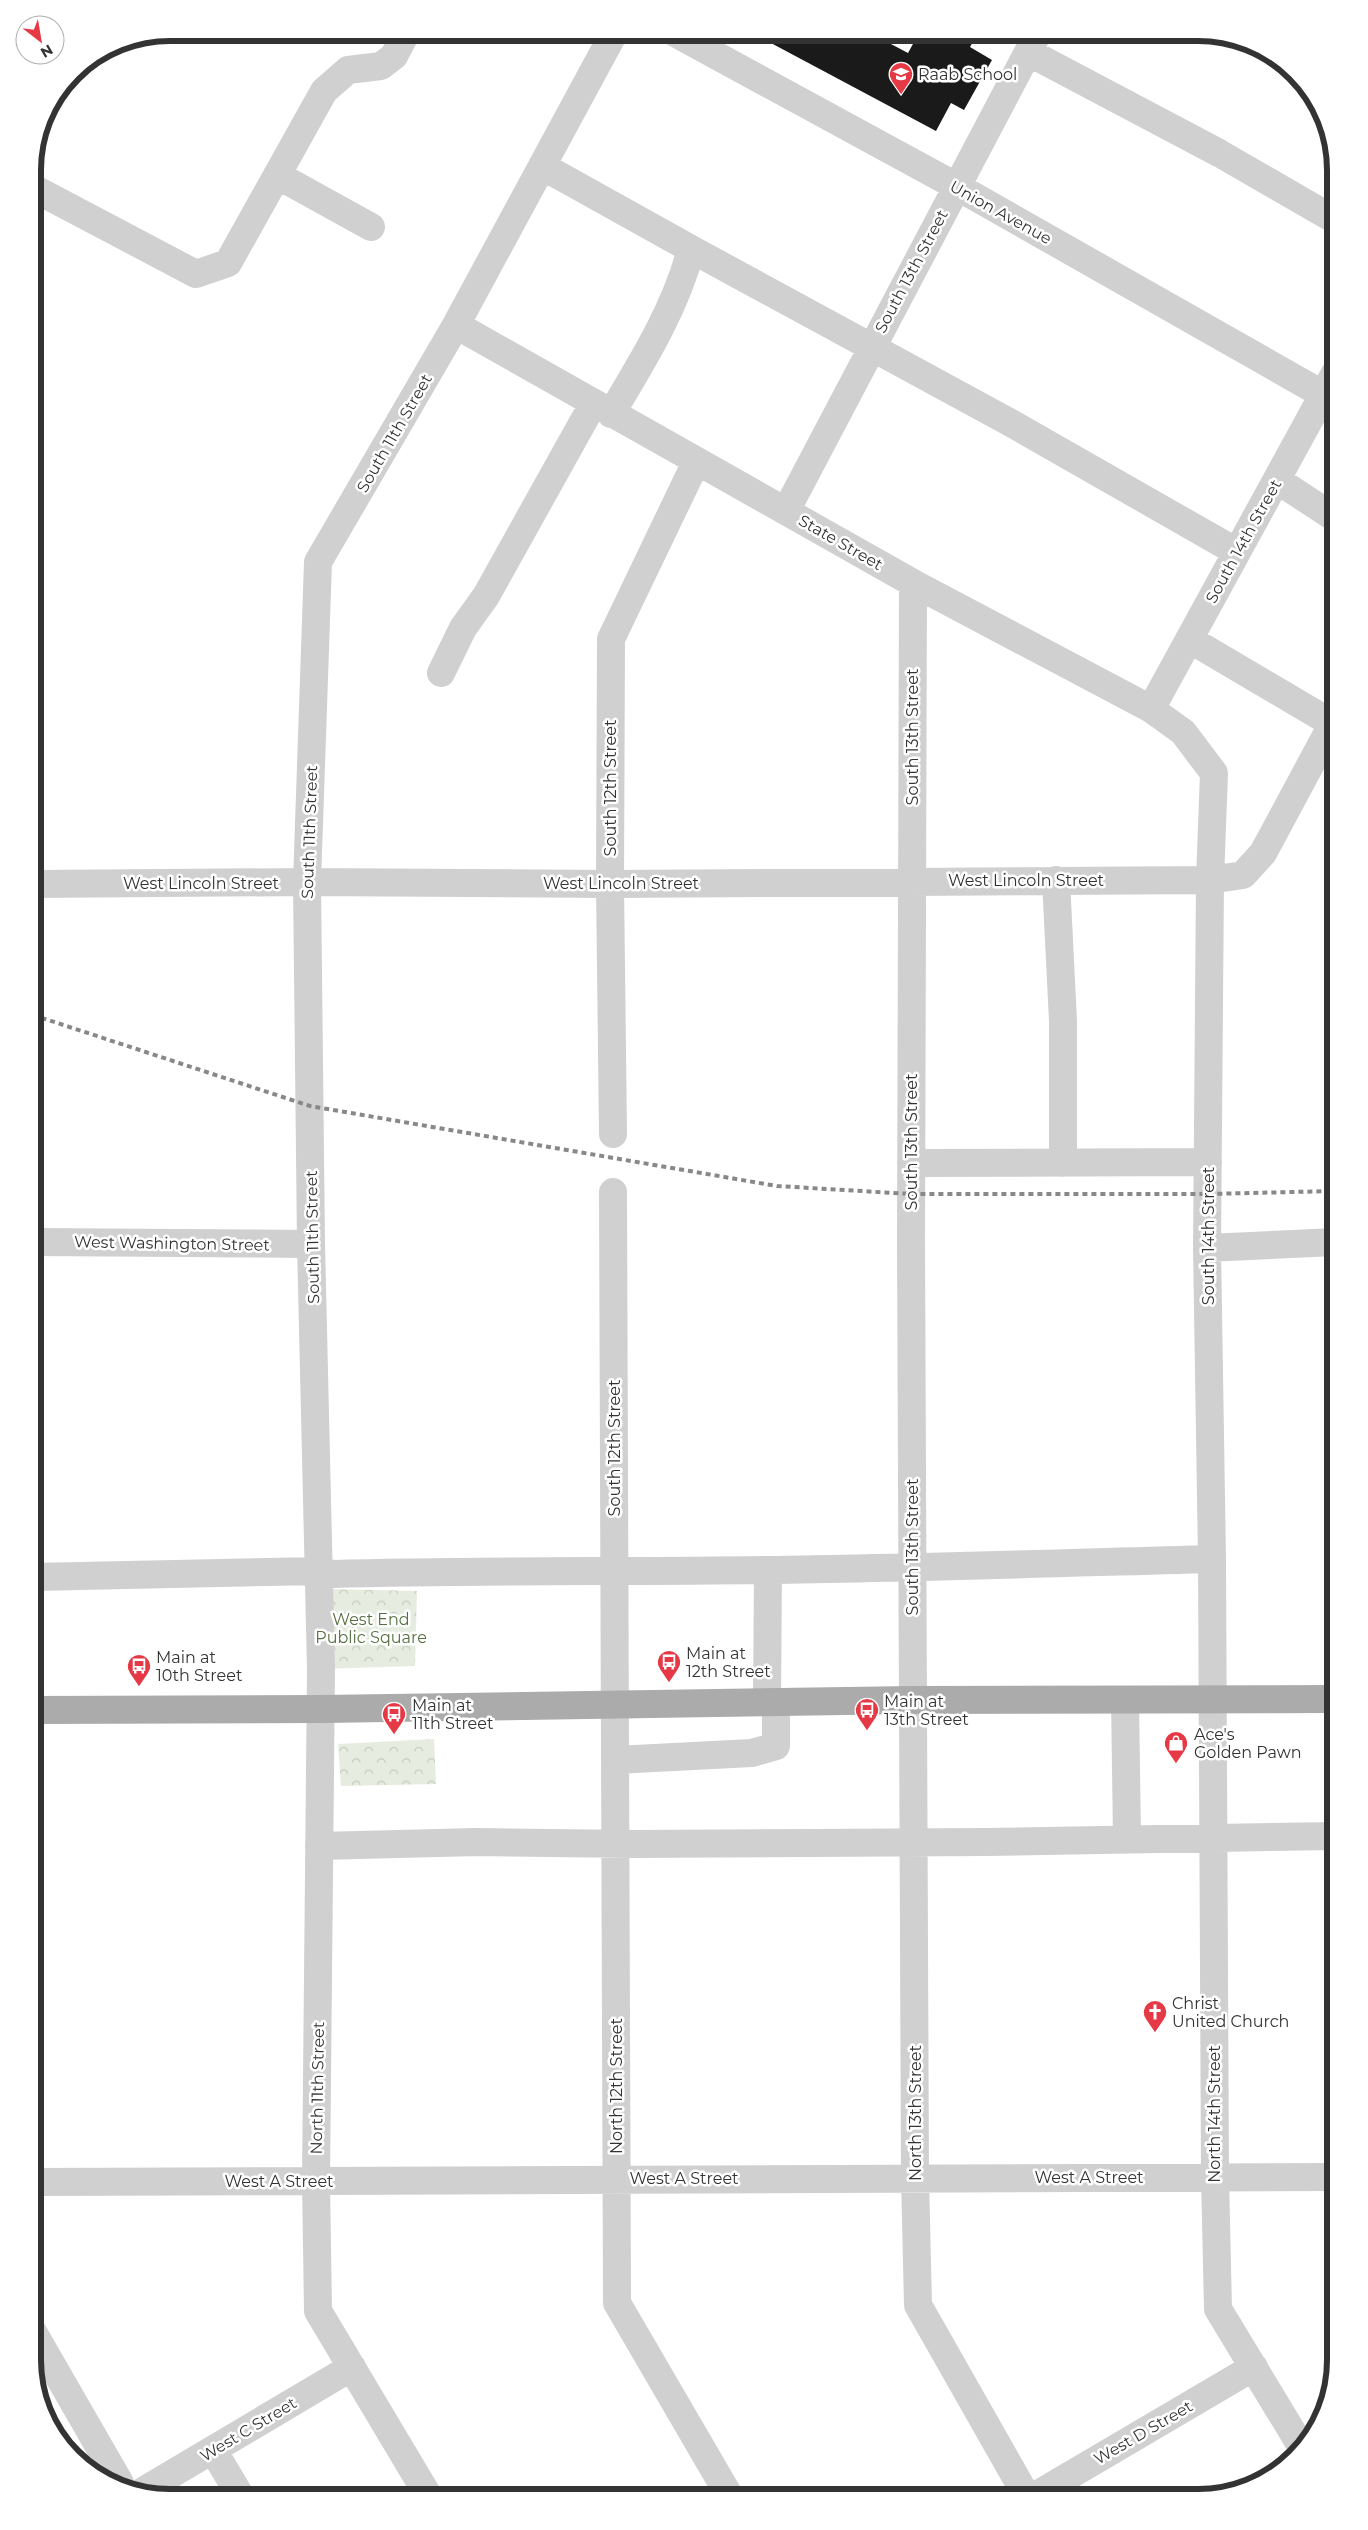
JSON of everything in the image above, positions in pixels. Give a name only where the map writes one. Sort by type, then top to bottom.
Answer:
[{"type":"main road","points":[[41,1710],[321,1709],[913,1700],[1327,1699]]},
{"type":"street","points":[[42,193],[196,274],[228,263],[324,91],[348,70],[381,66],[394,56],[401,42]]},
{"type":"street","name":"South 11th Street","points":[[321,1709],[311,1244],[307,882],[318,562],[456,325],[609,42]]},
{"type":"street","name":"Union Avenue","points":[[692,42],[956,186],[1327,382]]},
{"type":"street","points":[[1033,42],[1327,215]]},
{"type":"street","name":"South 13th Street","points":[[786,510],[1033,42]]},
{"type":"street","points":[[542,166],[691,250],[1011,423],[1237,552]]},
{"type":"street","points":[[278,175],[372,227]]},
{"type":"street","points":[[442,673],[463,628],[486,596],[602,409],[647,354],[685,272],[691,250]]},
{"type":"street","name":"State Street","points":[[456,325],[913,583],[1150,709],[1183,732],[1214,773]]},
{"type":"street","name":"South 14th Street","points":[[1150,709],[1327,389]]},
{"type":"street","name":"South 12th Street","points":[[613,1134],[610,639],[696,462]]},
{"type":"street","points":[[1277,480],[1327,512]]},
{"type":"street","name":"South 13th Street","points":[[913,583],[911,1163],[913,1700]]},
{"type":"street","points":[[1189,639],[1327,718]]},
{"type":"street","name":"West Lincoln Street","points":[[42,884],[307,882],[610,884],[1210,880],[1243,875],[1263,853],[1327,735]]},
{"type":"street","name":"South 14th Street","points":[[1212,1700],[1212,1559],[1207,1248],[1210,880],[1214,773]]},
{"type":"street","points":[[1056,880],[1063,1021],[1063,1163]]},
{"type":"street","points":[[911,1163],[1208,1162]]},
{"type":"street","name":"South 12th Street","points":[[613,1192],[614,1704]]},
{"type":"street","name":"West Washington Street","points":[[42,1242],[311,1244]]},
{"type":"street","points":[[1207,1248],[1327,1242]]},
{"type":"street","points":[[41,1577],[319,1570],[333,1574],[438,1571],[531,1573],[614,1569],[768,1570],[1212,1559]]},
{"type":"street","points":[[615,1760],[752,1754],[776,1746],[772,1702],[768,1570]]},
{"type":"street","name":"North 13th Street","points":[[913,1700],[915,2177],[918,2305],[1022,2489]]},
{"type":"street","points":[[1125,1700],[1128,1838]]},
{"type":"street","name":"North 14th Street","points":[[1212,1700],[1215,2177],[1218,2308],[1298,2441]]},
{"type":"street","name":"North 12th Street","points":[[614,1704],[617,2303],[725,2489]]},
{"type":"street","name":"North 11th Street","points":[[321,1709],[316,2181],[318,2311],[424,2488]]},
{"type":"street","points":[[319,1846],[477,1842],[615,1842],[634,1844],[987,1842],[1128,1838],[1213,1839],[1327,1836]]},
{"type":"street","name":"West A Street","points":[[41,2182],[915,2177],[1327,2177]]},
{"type":"street","points":[[41,2347],[116,2476]]},
{"type":"street","name":"West C Street","points":[[151,2487],[352,2367]]},
{"type":"street","name":"West D Street","points":[[1048,2489],[1254,2367]]},
{"type":"street","points":[[213,2450],[236,2488]]},
{"type":"green space","name":"West End Public Square","points":[[330,1589],[417,1591],[415,1666],[321,1669]]},
{"type":"green space","points":[[434,1739],[436,1784],[341,1786],[338,1744]]},
{"type":"building","name":"Raab School","points":[[769,42],[887,42],[908,53],[914,42],[973,42],[970,47],[992,60],[964,110],[951,103],[936,131]]},
{"type":"railway","points":[[42,1018],[310,1106],[777,1186],[911,1194],[1208,1194],[1327,1191]]},
{"type":"place","name":"Raab School","points":[[901,95]]},
{"type":"place","name":"Main at 12th Street","points":[[669,1683]]},
{"type":"place","name":"Main at 10th Street","points":[[139,1687]]},
{"type":"place","name":"Main at 13th Street","points":[[867,1731]]},
{"type":"place","name":"Main at 11th Street","points":[[394,1735]]},
{"type":"place","name":"Ace's Golden Pawn","points":[[1176,1764]]},
{"type":"place","name":"Christ United Church","points":[[1155,2033]]}]
